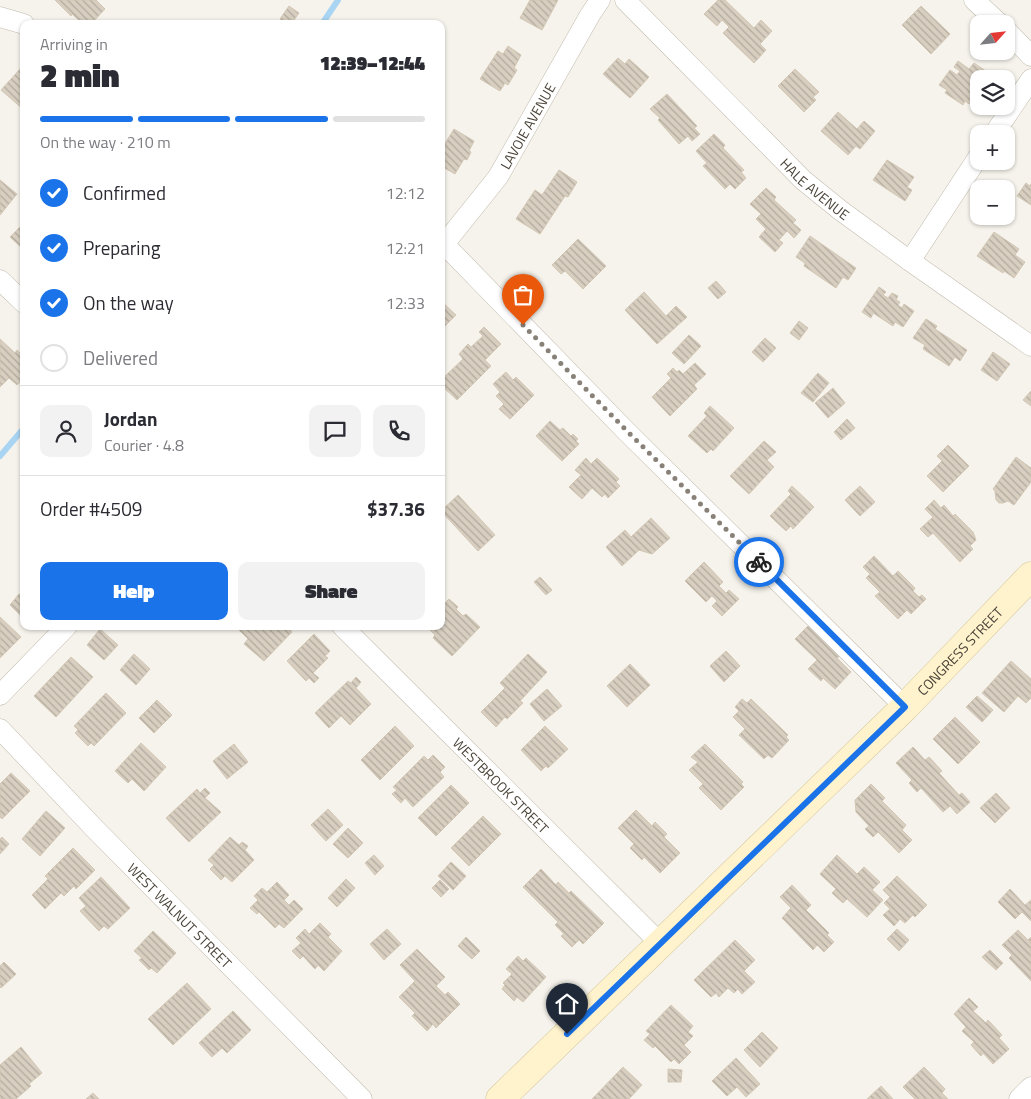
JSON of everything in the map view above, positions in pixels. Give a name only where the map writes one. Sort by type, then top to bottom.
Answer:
[{"type":"main road","name":"CONGRESS STREET","points":[[500,1099],[905,707],[1031,576]]},
{"type":"street","name":"LAVOIE AVENUE","points":[[445,243],[498,177],[600,0]]},
{"type":"street","name":"HALE AVENUE","points":[[625,0],[803,180],[840,210],[910,261],[1031,346]]},
{"type":"street","points":[[974,0],[990,15]]},
{"type":"street","points":[[0,16],[20,23]]},
{"type":"street","points":[[1015,39],[1031,56]]},
{"type":"street","points":[[1000,125],[1031,79]]},
{"type":"street","points":[[910,261],[970,170]]},
{"type":"street","points":[[445,248],[905,707]]},
{"type":"street","points":[[0,280],[20,299]]},
{"type":"street","points":[[0,695],[63,630]]},
{"type":"street","name":"WESTBROOK STREET","points":[[346,630],[660,943]]},
{"type":"street","name":"WEST WALNUT STREET","points":[[0,729],[94,828],[362,1099]]},
{"type":"street","points":[[1019,1099],[1031,1087]]},
{"type":"building","points":[[55,0],[96,0],[105,9],[95,20],[79,20],[72,14],[71,16]]},
{"type":"building","points":[[530,0],[558,0],[542,30],[520,18]]},
{"type":"building","points":[[718,0],[725,0],[754,28],[761,20],[772,31],[760,44],[766,50],[754,63],[723,33],[729,27],[722,20],[717,26],[704,14]]},
{"type":"building","points":[[289,6],[299,13],[294,20],[280,19]]},
{"type":"building","points":[[921,6],[950,34],[931,54],[902,25]]},
{"type":"building","points":[[508,46],[521,55],[514,68],[517,70],[508,85],[505,83],[500,91],[480,79],[498,51],[503,54]]},
{"type":"building","points":[[618,58],[625,64],[629,59],[649,77],[630,98],[603,74]]},
{"type":"building","points":[[958,61],[969,69],[974,63],[984,70],[970,70],[969,104],[965,101],[963,105],[945,93],[947,90],[939,85],[950,70],[957,75],[960,71],[954,67]]},
{"type":"building","points":[[20,69],[20,107],[1,90]]},
{"type":"building","points":[[795,69],[819,92],[813,97],[816,100],[804,112],[778,86]]},
{"type":"building","points":[[667,94],[697,126],[694,128],[700,134],[692,141],[688,136],[679,144],[658,120],[660,118],[650,109]]},
{"type":"building","points":[[838,112],[857,129],[864,121],[875,131],[860,149],[856,146],[848,155],[821,131]]},
{"type":"building","points":[[454,129],[474,141],[467,160],[464,159],[455,174],[445,168],[445,144]]},
{"type":"building","points":[[714,134],[725,145],[723,148],[744,170],[741,172],[746,178],[735,189],[730,184],[725,189],[703,166],[707,163],[696,151]]},
{"type":"building","points":[[887,160],[914,177],[907,187],[912,190],[905,201],[873,180]]},
{"type":"building","points":[[559,170],[577,182],[568,197],[565,196],[540,234],[516,219],[535,190],[542,195]]},
{"type":"building","points":[[0,180],[17,194],[0,215]]},
{"type":"building","points":[[1026,183],[1030,186],[1031,184],[1031,205],[1017,196]]},
{"type":"building","points":[[766,188],[776,197],[774,200],[796,220],[793,223],[801,230],[794,238],[787,231],[779,240],[783,243],[775,252],[759,237],[766,229],[756,219],[761,214],[750,204]]},
{"type":"building","points":[[20,227],[20,246],[10,237]]},
{"type":"building","points":[[994,232],[1019,249],[1015,255],[1025,262],[1014,278],[977,256]]},
{"type":"building","points":[[810,236],[856,268],[848,280],[843,277],[836,288],[804,266],[805,263],[796,257]]},
{"type":"building","points":[[578,239],[606,266],[583,289],[565,271],[561,274],[552,265]]},
{"type":"building","points":[[716,281],[726,292],[718,299],[708,288]]},
{"type":"building","points":[[879,287],[886,292],[883,295],[888,298],[892,293],[898,296],[896,300],[900,302],[898,305],[902,308],[904,304],[914,311],[903,327],[895,322],[893,326],[873,313],[871,318],[862,312]]},
{"type":"building","points":[[644,292],[666,316],[676,306],[687,317],[657,344],[625,310]]},
{"type":"building","points":[[445,305],[456,315],[445,326]]},
{"type":"building","points":[[926,319],[937,326],[935,329],[967,350],[960,361],[955,357],[949,366],[923,349],[925,345],[913,338]]},
{"type":"building","points":[[799,321],[808,328],[799,340],[790,333]]},
{"type":"building","points":[[484,327],[501,344],[485,360],[491,366],[457,400],[445,389],[445,376],[463,359],[459,354],[468,344],[471,347],[483,336],[479,332]]},
{"type":"building","points":[[689,335],[701,346],[684,364],[672,353]]},
{"type":"building","points":[[765,338],[776,348],[763,362],[752,352]]},
{"type":"building","points":[[0,339],[15,353],[17,350],[20,353],[20,382],[17,385],[9,378],[0,387]]},
{"type":"building","points":[[993,352],[1010,364],[997,381],[981,370]]},
{"type":"building","points":[[695,363],[706,374],[694,385],[697,389],[670,416],[652,397],[671,378],[667,374],[673,368],[683,374]]},
{"type":"building","points":[[506,372],[513,380],[516,377],[534,395],[510,419],[499,409],[504,404],[496,396],[500,392],[493,384]]},
{"type":"building","points":[[818,373],[829,383],[813,402],[801,393]]},
{"type":"building","points":[[833,388],[845,403],[828,418],[815,403]]},
{"type":"building","points":[[1031,391],[1031,406],[1023,400]]},
{"type":"building","points":[[710,406],[734,428],[713,451],[711,449],[707,453],[688,436],[707,416],[704,413]]},
{"type":"building","points":[[847,419],[855,428],[841,440],[834,432]]},
{"type":"building","points":[[550,421],[560,430],[563,428],[571,436],[573,434],[578,439],[576,441],[579,444],[562,461],[536,436]]},
{"type":"building","points":[[764,441],[776,452],[767,460],[774,467],[749,494],[730,476]]},
{"type":"building","points":[[948,445],[969,466],[943,492],[927,476],[942,461],[937,456]]},
{"type":"building","points":[[1016,457],[1031,468],[1031,482],[1014,505],[1008,501],[999,503],[996,500],[993,489]]},
{"type":"building","points":[[586,458],[591,464],[597,458],[619,479],[616,482],[620,486],[608,498],[605,494],[602,497],[592,488],[582,499],[569,487],[581,475],[575,470]]},
{"type":"building","points":[[792,486],[814,507],[793,529],[791,526],[786,531],[770,516],[791,494],[788,491]]},
{"type":"building","points":[[860,486],[875,502],[860,516],[845,500]]},
{"type":"building","points":[[458,495],[495,535],[478,551],[445,515],[445,507]]},
{"type":"building","points":[[934,500],[941,508],[944,505],[953,516],[955,514],[973,532],[976,540],[970,546],[973,549],[960,562],[933,533],[928,537],[920,529],[933,517],[925,509]]},
{"type":"building","points":[[651,518],[670,538],[652,554],[639,550],[622,566],[606,547],[625,530],[631,537]]},
{"type":"building","points":[[874,556],[893,576],[898,571],[915,588],[913,591],[919,597],[922,595],[926,599],[911,614],[907,610],[898,619],[875,596],[880,592],[866,578],[870,574],[863,567]]},
{"type":"building","points":[[704,562],[723,582],[719,586],[726,593],[729,590],[739,599],[722,616],[712,606],[717,601],[712,596],[706,602],[685,581]]},
{"type":"building","points":[[540,577],[552,590],[546,595],[534,582]]},
{"type":"building","points":[[19,594],[20,615],[10,605]]},
{"type":"building","points":[[449,599],[458,607],[456,609],[463,616],[466,614],[480,627],[452,656],[433,638],[435,635],[430,630],[445,630],[445,603]]},
{"type":"building","points":[[0,617],[21,637],[0,658]]},
{"type":"building","points":[[808,626],[840,656],[837,658],[851,672],[835,689],[823,678],[821,681],[808,669],[817,660],[795,639]]},
{"type":"building","points":[[101,630],[118,645],[104,660],[87,645]]},
{"type":"building","points":[[239,630],[290,630],[292,632],[264,661],[244,644],[248,639]]},
{"type":"building","points":[[314,634],[330,651],[325,656],[328,658],[313,673],[319,678],[314,683],[309,678],[306,681],[287,661]]},
{"type":"building","points":[[726,651],[740,666],[724,682],[710,666]]},
{"type":"building","points":[[134,654],[150,669],[136,685],[120,670]]},
{"type":"building","points":[[528,654],[547,672],[520,701],[523,703],[496,727],[481,712],[505,688],[500,683]]},
{"type":"building","points":[[71,657],[93,677],[56,717],[34,696]]},
{"type":"building","points":[[1011,661],[1031,679],[1031,698],[1026,703],[1018,696],[1004,712],[982,693]]},
{"type":"building","points":[[630,664],[650,685],[627,707],[607,686]]},
{"type":"building","points":[[356,677],[361,682],[356,688],[371,704],[350,725],[341,716],[329,728],[315,713],[348,681],[351,683]]},
{"type":"building","points":[[547,689],[562,706],[544,721],[530,704]]},
{"type":"building","points":[[106,693],[126,713],[94,746],[91,743],[88,746],[75,733],[78,730],[74,726]]},
{"type":"building","points":[[977,696],[993,710],[982,722],[966,707]]},
{"type":"building","points":[[742,699],[747,703],[751,699],[788,735],[786,737],[789,740],[772,758],[768,755],[764,759],[739,735],[745,729],[733,717],[739,711],[735,707]]},
{"type":"building","points":[[157,700],[172,715],[154,733],[139,718]]},
{"type":"building","points":[[955,717],[980,742],[958,764],[933,739]]},
{"type":"building","points":[[395,726],[414,746],[380,780],[361,760]]},
{"type":"building","points":[[545,726],[568,749],[548,768],[546,766],[541,771],[521,750]]},
{"type":"building","points":[[141,743],[166,767],[144,791],[132,779],[128,783],[115,771]]},
{"type":"building","points":[[234,744],[248,762],[227,779],[213,761]]},
{"type":"building","points":[[705,744],[743,782],[741,784],[744,787],[721,810],[699,788],[703,784],[689,770],[698,762],[691,757]]},
{"type":"building","points":[[913,747],[925,760],[929,757],[942,771],[939,773],[959,795],[962,793],[970,802],[957,814],[950,806],[943,812],[921,788],[917,792],[909,783],[912,780],[896,763]]},
{"type":"building","points":[[433,755],[445,767],[440,772],[444,777],[413,807],[405,798],[401,803],[392,794],[397,790],[393,787],[424,756],[428,760]]},
{"type":"building","points":[[11,773],[30,791],[2,819],[0,817],[0,784]]},
{"type":"building","points":[[871,784],[885,798],[882,801],[906,825],[902,830],[912,840],[899,853],[878,832],[873,837],[865,829],[869,826],[856,812],[855,800]]},
{"type":"building","points":[[451,785],[469,803],[436,836],[418,818]]},
{"type":"building","points":[[205,788],[210,793],[205,798],[221,812],[189,842],[166,818],[197,789],[200,793]]},
{"type":"building","points":[[996,793],[1010,808],[995,823],[980,808]]},
{"type":"building","points":[[328,809],[343,825],[326,841],[311,825]]},
{"type":"building","points":[[636,810],[652,826],[655,822],[667,834],[664,837],[680,853],[660,873],[644,857],[642,860],[630,848],[634,844],[618,828]]},
{"type":"building","points":[[46,811],[65,828],[40,856],[22,839]]},
{"type":"building","points":[[483,816],[501,834],[469,866],[451,848]]},
{"type":"building","points":[[348,828],[363,843],[348,858],[333,844]]},
{"type":"building","points":[[2,837],[9,844],[0,854],[0,839]]},
{"type":"building","points":[[230,837],[239,845],[242,842],[248,846],[245,850],[254,860],[232,882],[225,876],[221,880],[210,869],[214,865],[208,860]]},
{"type":"building","points":[[73,848],[95,870],[76,889],[74,886],[64,896],[61,893],[45,909],[32,895],[48,879],[45,876]]},
{"type":"building","points":[[374,855],[384,866],[375,875],[365,863]]},
{"type":"building","points":[[837,855],[857,874],[864,867],[880,882],[872,890],[883,900],[867,917],[847,899],[843,903],[832,893],[836,889],[820,874]]},
{"type":"building","points":[[451,862],[466,876],[453,890],[438,876]]},
{"type":"building","points":[[541,869],[556,885],[558,882],[569,893],[571,891],[604,923],[583,944],[579,940],[572,947],[561,936],[564,934],[555,925],[558,922],[523,887]]},
{"type":"building","points":[[897,876],[927,905],[915,917],[913,915],[905,923],[900,919],[894,926],[883,915],[890,909],[884,903],[890,897],[883,890]]},
{"type":"building","points":[[101,877],[130,908],[108,929],[104,926],[99,931],[80,911],[86,906],[79,898]]},
{"type":"building","points":[[346,879],[355,888],[337,907],[328,898]]},
{"type":"building","points":[[440,880],[449,889],[441,897],[432,888]]},
{"type":"building","points":[[277,882],[289,895],[284,900],[289,905],[294,900],[303,909],[284,928],[279,924],[275,928],[259,912],[257,914],[250,908],[258,900],[254,896],[262,888],[267,892]]},
{"type":"building","points":[[792,885],[811,905],[806,910],[829,933],[827,935],[834,942],[824,952],[817,945],[813,950],[782,918],[791,908],[780,897]]},
{"type":"building","points":[[1010,889],[1025,905],[1031,900],[1031,921],[1022,912],[1015,919],[998,902]]},
{"type":"building","points":[[320,923],[331,934],[328,937],[342,951],[324,971],[318,965],[315,969],[303,956],[300,959],[292,951],[301,943],[296,938],[305,929],[309,934]]},
{"type":"building","points":[[387,929],[401,944],[384,960],[370,944]]},
{"type":"building","points":[[897,929],[909,940],[899,951],[887,939]]},
{"type":"building","points":[[1018,930],[1028,940],[1031,937],[1031,981],[1009,958],[1012,955],[1002,945]]},
{"type":"building","points":[[153,931],[176,953],[157,973],[151,968],[149,970],[139,960],[142,958],[134,951]]},
{"type":"building","points":[[466,937],[480,951],[472,959],[458,946]]},
{"type":"building","points":[[735,940],[755,960],[744,971],[755,982],[742,994],[738,989],[734,993],[728,988],[719,997],[716,993],[711,997],[694,980]]},
{"type":"building","points":[[417,949],[445,977],[436,986],[445,995],[448,992],[460,1004],[436,1028],[433,1024],[427,1031],[412,1016],[415,1013],[399,997],[415,981],[400,965]]},
{"type":"building","points":[[990,950],[1003,963],[996,970],[982,957]]},
{"type":"building","points":[[518,956],[523,961],[526,958],[546,977],[523,1002],[517,997],[514,1001],[502,989],[505,985],[503,983],[512,974],[506,969]]},
{"type":"building","points":[[4,962],[16,974],[1,988],[0,966]]},
{"type":"building","points":[[187,983],[211,1009],[173,1045],[148,1019]]},
{"type":"building","points":[[969,998],[978,1007],[973,1011],[986,1023],[988,1020],[1002,1035],[999,1038],[1009,1049],[993,1064],[983,1053],[981,1056],[971,1045],[974,1042],[962,1031],[966,1027],[954,1014]]},
{"type":"building","points":[[671,1005],[693,1026],[688,1032],[693,1036],[684,1045],[691,1052],[679,1064],[674,1059],[671,1062],[655,1046],[653,1048],[644,1040],[650,1034],[646,1031]]},
{"type":"building","points":[[233,1011],[251,1030],[227,1053],[222,1048],[212,1057],[199,1043]]},
{"type":"building","points":[[762,1032],[778,1048],[760,1067],[744,1050]]},
{"type":"building","points":[[21,1047],[42,1073],[16,1099],[0,1099],[0,1065]]},
{"type":"building","points":[[736,1058],[760,1084],[746,1097],[737,1087],[727,1096],[712,1081]]},
{"type":"building","points":[[623,1067],[642,1085],[629,1099],[592,1099]]},
{"type":"building","points":[[924,1067],[945,1089],[942,1093],[948,1099],[915,1099],[903,1087]]},
{"type":"building","points":[[668,1069],[682,1070],[681,1082],[668,1082]]},
{"type":"building","points":[[881,1086],[893,1099],[867,1099]]},
{"type":"building","points":[[93,1093],[99,1099],[86,1099]]},
{"type":"waterway","points":[[325,20],[338,0]]},
{"type":"waterway","points":[[0,456],[20,433]]},
{"type":"way so far","points":[[523,325],[759,562]]},
{"type":"route","points":[[567,1034],[905,707],[759,562]]}]
